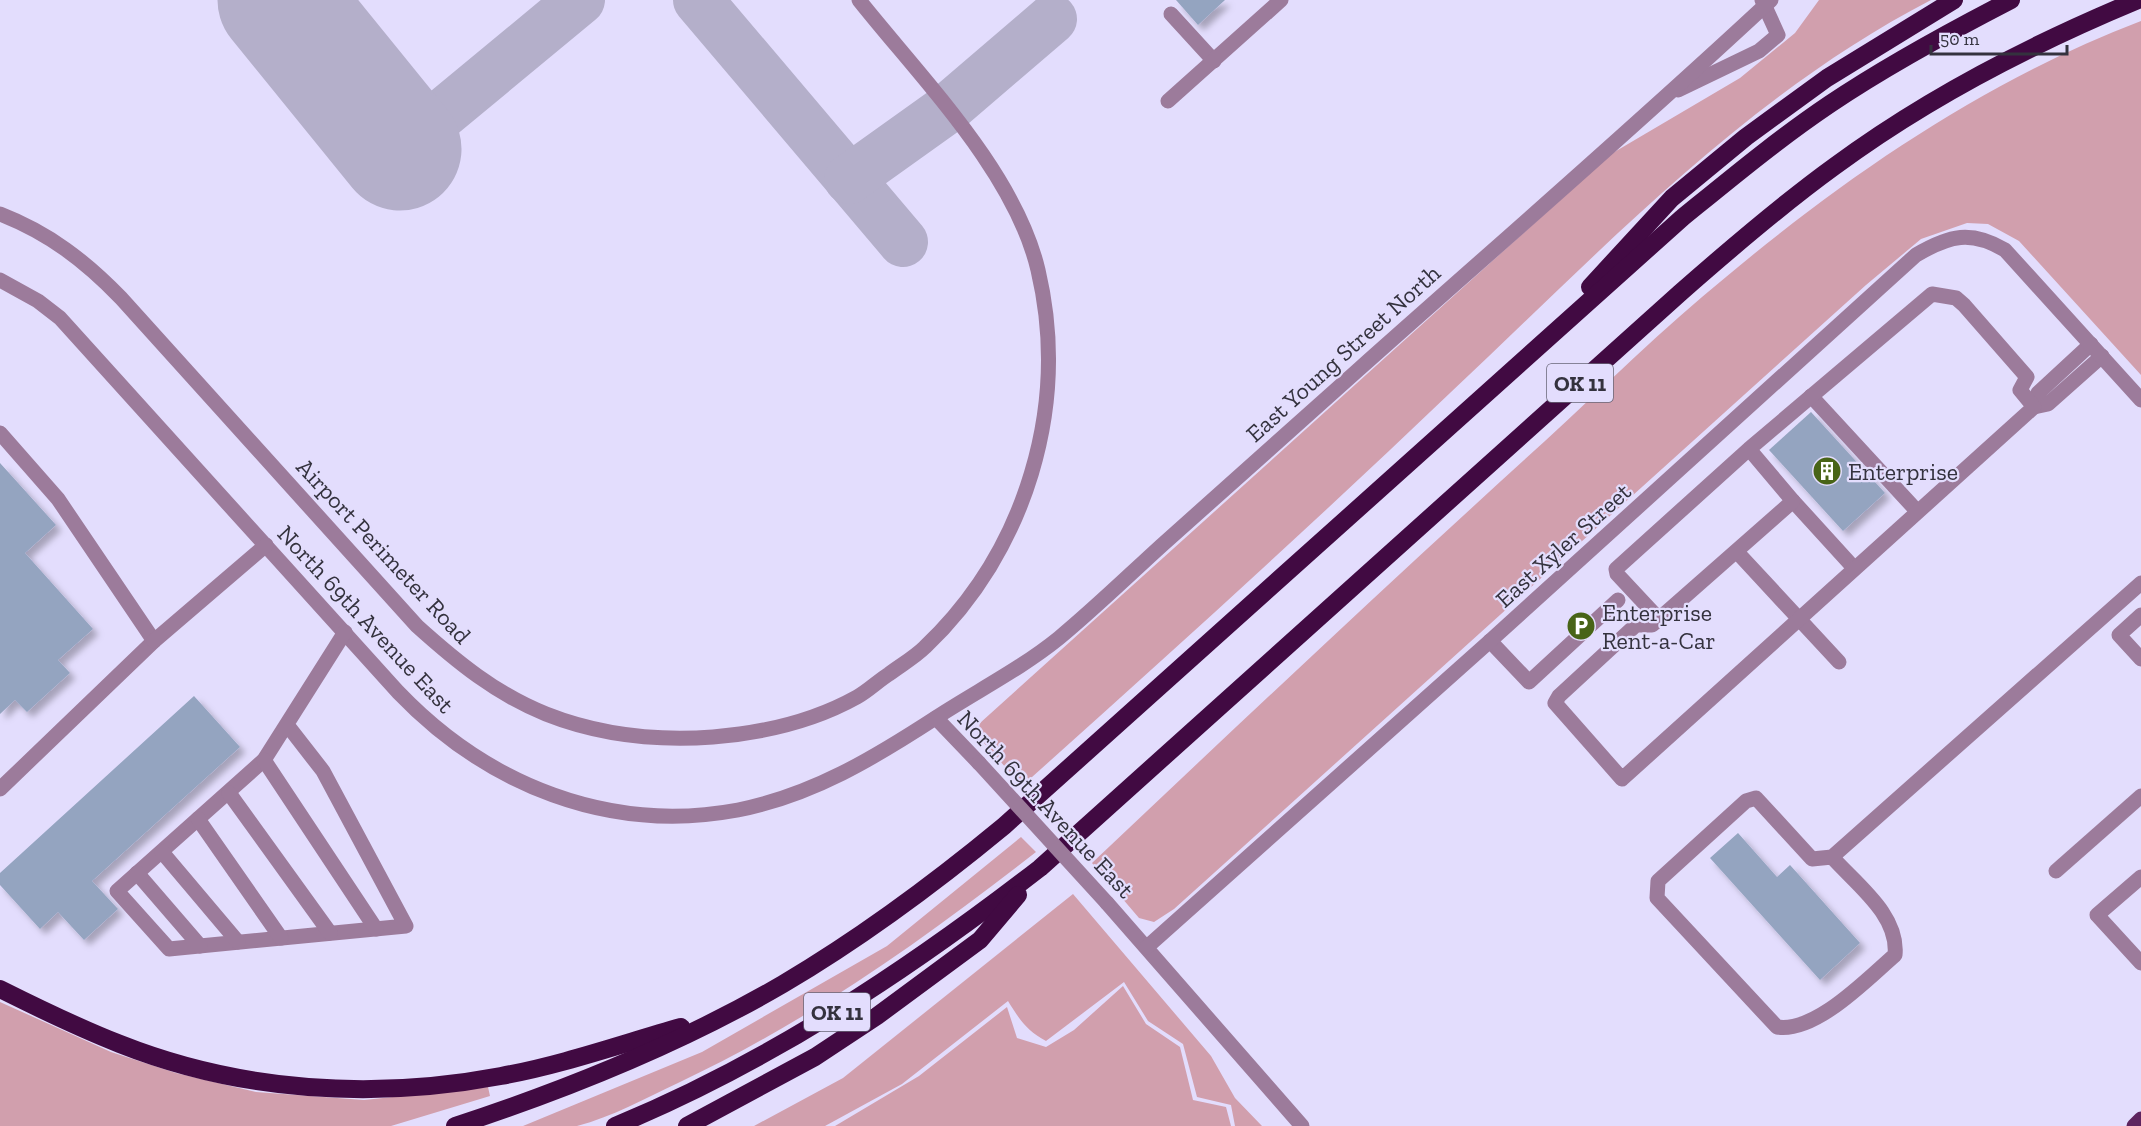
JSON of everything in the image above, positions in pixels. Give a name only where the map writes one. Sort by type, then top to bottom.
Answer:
[{"type":"highway","points":[[1511,371],[1672,198],[1746,137],[1827,78],[1954,0]]},
{"type":"highway","name":"OK 11","points":[[455,1126],[576,1084],[726,1015],[793,978],[954,868],[1004,826],[1682,218],[1767,149],[1830,104],[1956,28],[2012,0]]},
{"type":"highway","name":"OK 11","points":[[615,1126],[731,1072],[840,1011],[918,959],[1040,868],[1680,293],[1780,207],[1837,164],[1963,85],[2058,36],[2138,0]]},
{"type":"highway","points":[[687,1126],[815,1058],[930,979],[981,940],[1040,868]]},
{"type":"highway","points":[[0,989],[79,1027],[167,1060],[235,1078],[325,1089],[368,1090],[500,1077],[726,1015]]},
{"type":"main road","points":[[2134,1126],[2141,1119]]},
{"type":"street","name":"Airport Perimeter Road","points":[[0,214],[41,232],[87,263],[417,626],[459,663],[496,690],[547,714],[630,736],[696,738],[738,735],[792,723],[857,697],[925,648],[982,581],[1010,533],[1030,486],[1043,421],[1047,380],[1045,312],[1037,268],[1021,221],[996,175],[859,0]]},
{"type":"street","points":[[1168,101],[1281,0]]},
{"type":"street","points":[[1662,98],[1760,51],[1778,35],[1766,2]]},
{"type":"street","name":"East Young Street North","points":[[936,718],[1056,640],[1662,98],[1766,2]]},
{"type":"street","points":[[1171,14],[1214,61]]},
{"type":"street","name":"East Xyler Street","points":[[1147,947],[1490,641],[1916,255],[1947,239],[1974,237],[1987,240],[2006,250],[2025,268],[2097,350],[2135,382],[2141,400]]},
{"type":"street","name":"North 69th Avenue East","points":[[0,280],[60,318],[425,720],[467,753],[532,787],[574,803],[617,812],[668,816],[738,810],[788,797],[834,779],[884,752],[936,718],[980,763],[1147,947],[1302,1126]]},
{"type":"street","points":[[1659,619],[1617,574],[1616,569],[1749,449],[1932,294],[1956,298],[1964,305],[2027,377],[2020,390],[2034,407]]},
{"type":"street","points":[[1793,501],[1652,625],[1636,625],[1559,696],[1555,703],[1622,779],[2034,407],[2048,404],[2097,350]]},
{"type":"street","points":[[1811,396],[1917,511]]},
{"type":"street","points":[[0,433],[58,499],[154,641]]},
{"type":"street","points":[[1749,449],[1854,568]]},
{"type":"street","points":[[0,789],[154,641],[266,544]]},
{"type":"street","points":[[1737,552],[1839,662]]},
{"type":"street","points":[[1832,857],[1888,919],[1896,939],[1895,955],[1840,1004],[1789,1029],[1777,1027],[1657,898],[1658,882],[1746,801],[1756,798],[1812,859],[1832,857],[2141,583]]},
{"type":"street","points":[[1490,641],[1529,682],[1618,600]]},
{"type":"street","points":[[2141,615],[2120,635],[2141,659]]},
{"type":"street","points":[[288,726],[323,771],[406,926],[169,949],[117,891],[264,760],[288,726],[345,632]]},
{"type":"street","points":[[264,760],[376,929]]},
{"type":"street","points":[[229,792],[330,933]]},
{"type":"street","points":[[2056,871],[2141,796]]},
{"type":"street","points":[[198,819],[281,938]]},
{"type":"street","points":[[162,852],[238,942]]},
{"type":"street","points":[[137,873],[200,946]]},
{"type":"street","points":[[2141,877],[2097,915],[2141,963]]},
{"type":"shaded area","points":[[1819,0],[1931,0],[1864,38],[1799,82],[1678,179],[1291,542],[1022,786],[977,735],[980,723],[1611,154],[1740,78],[1795,33]]},
{"type":"shaded area","points":[[2141,21],[2141,375],[2019,241],[1988,224],[1967,223],[1921,239],[1866,285],[1174,909],[1154,922],[1139,918],[1092,863],[1317,651],[1657,337],[1773,239],[1872,166],[1976,100],[2085,44]]},
{"type":"shaded area","points":[[1021,837],[1036,852],[907,948],[773,1034],[678,1083],[603,1118],[577,1126],[523,1126],[702,1052],[887,946]]},
{"type":"shaded area","points":[[1073,894],[1211,1056],[1235,1098],[1262,1126],[1235,1126],[1231,1105],[1197,1097],[1183,1044],[1148,1021],[1124,982],[1046,1041],[1024,1024],[1008,1001],[902,1084],[825,1126],[754,1126],[843,1078]]},
{"type":"shaded area","points":[[1123,986],[1146,1024],[1180,1047],[1193,1100],[1226,1107],[1231,1126],[835,1126],[919,1076],[1007,1007],[1017,1038],[1046,1047],[1074,1030]]},
{"type":"shaded area","points":[[0,1002],[111,1052],[176,1073],[256,1092],[364,1100],[488,1087],[490,1096],[391,1126],[0,1126]]},
{"type":"building","points":[[1176,0],[1225,0],[1198,25]]},
{"type":"building","name":"Enterprise","points":[[1811,412],[1885,493],[1843,531],[1769,450]]},
{"type":"building","points":[[0,463],[56,525],[25,553],[93,629],[58,660],[70,673],[27,712],[15,700],[0,714]]},
{"type":"building","points":[[194,696],[240,747],[92,881],[118,909],[84,940],[58,912],[40,929],[0,885],[0,873]]},
{"type":"building","points":[[1738,833],[1777,877],[1790,865],[1860,943],[1820,980],[1710,858]]},
{"type":"taxiway","points":[[400,149],[580,0]]},
{"type":"taxiway","points":[[698,0],[903,242]]},
{"type":"taxiway","points":[[849,179],[947,109],[1052,19]]},
{"type":"runway","points":[[279,0],[400,149]]},
{"type":"place","name":"Enterprise","points":[[1827,471]]},
{"type":"place","name":"Enterprise Rent-a-Car","points":[[1581,626]]}]
